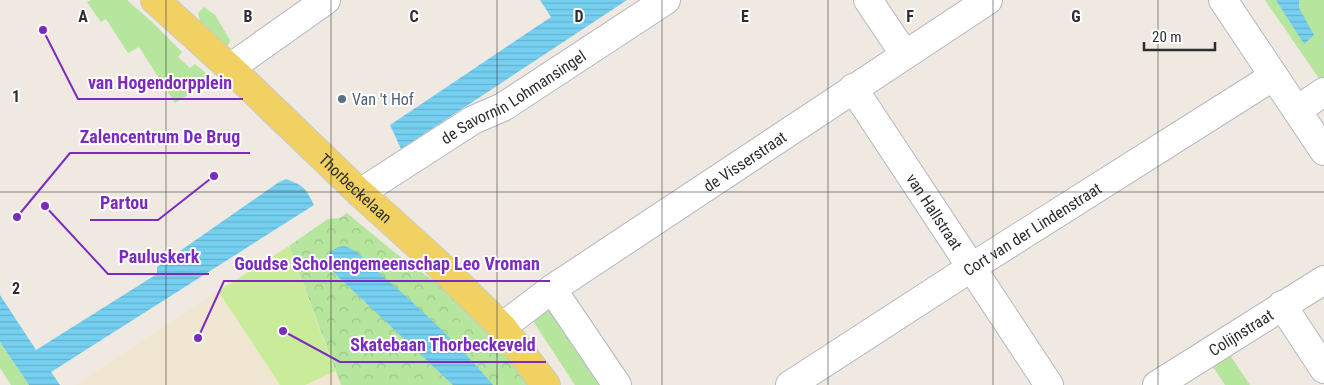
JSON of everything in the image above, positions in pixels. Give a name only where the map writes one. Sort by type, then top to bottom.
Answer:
[{"type":"main road","name":"Thorbeckelaan","points":[[155,0],[230,68],[360,194],[434,260],[502,327],[546,385]]},
{"type":"street","points":[[230,68],[326,0]]},
{"type":"street","name":"de Savornin Lohmansingel","points":[[360,194],[473,120],[503,107],[666,0]]},
{"type":"street","points":[[868,0],[906,55]]},
{"type":"street","name":"de Visserstraat","points":[[502,327],[552,290],[988,0]]},
{"type":"street","points":[[1223,0],[1324,150]]},
{"type":"street","name":"Cort van der Lindenstraat","points":[[790,385],[972,267],[1274,76]]},
{"type":"street","name":"van Hallstraat","points":[[853,88],[1049,385]]},
{"type":"street","points":[[1297,110],[1324,92]]},
{"type":"street","name":"Colijnstraat","points":[[1174,381],[1282,306],[1324,280]]},
{"type":"street","points":[[552,290],[616,385]]},
{"type":"street","points":[[1282,306],[1324,369]]},
{"type":"shaded area","points":[[218,291],[280,385],[75,385]]},
{"type":"shaded area","points":[[335,371],[341,385],[305,385]]},
{"type":"green space","points":[[91,0],[127,0],[182,52],[178,57],[190,68],[195,64],[213,79],[175,103],[139,47],[128,53],[106,19],[101,22],[87,2]]},
{"type":"green space","points":[[1265,0],[1324,0],[1324,78],[1320,80]]},
{"type":"green space","points":[[204,7],[215,15],[230,40],[228,46],[200,21],[198,13]]},
{"type":"green space","points":[[347,213],[394,252],[446,290],[510,358],[529,385],[341,385],[289,246],[328,219],[340,218]]},
{"type":"green space","points":[[289,246],[335,371],[305,385],[280,385],[218,291]]},
{"type":"green space","points":[[548,306],[601,385],[575,385],[531,318]]},
{"type":"green space","points":[[0,342],[29,385],[11,385],[0,368]]},
{"type":"green space","points":[[1230,355],[1250,385],[1225,385],[1213,367]]},
{"type":"water","points":[[540,0],[627,0],[401,149],[390,125],[551,17]]},
{"type":"water","points":[[1276,0],[1299,0],[1299,8],[1314,35],[1304,44]]},
{"type":"water","points":[[286,179],[297,183],[303,188],[314,205],[51,372],[60,385],[29,385],[0,342],[0,295],[36,350],[157,274],[157,267]]},
{"type":"water","points":[[343,246],[352,249],[361,256],[422,311],[466,354],[493,385],[453,385],[329,268],[327,264],[328,256],[335,249]]},
{"type":"place","name":"van Hogendorpplein","points":[[43,30]]},
{"type":"place","name":"Van 't Hof","points":[[342,99]]},
{"type":"place","name":"Partou","points":[[214,176]]},
{"type":"place","name":"Pauluskerk","points":[[45,206]]},
{"type":"place","name":"Zalencentrum De Brug","points":[[17,217]]},
{"type":"place","name":"Skatebaan Thorbeckeveld","points":[[283,331]]},
{"type":"place","name":"Goudse Scholengemeenschap Leo Vroman","points":[[198,338]]}]
